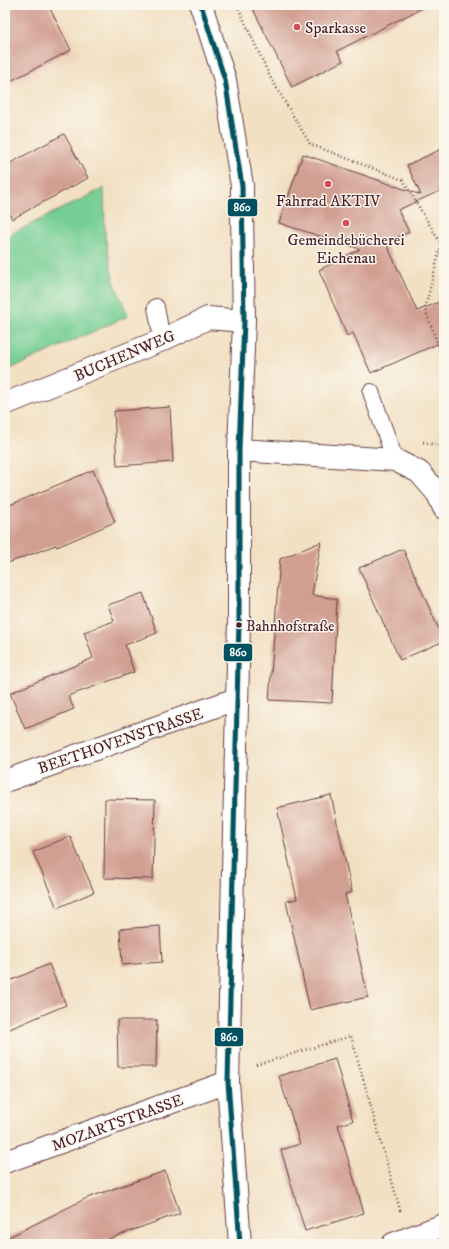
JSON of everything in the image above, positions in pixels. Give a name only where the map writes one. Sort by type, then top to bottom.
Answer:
[{"type":"main road","points":[[201,5],[225,80],[242,186],[244,321],[239,450],[238,622],[228,1078],[240,1244]]},
{"type":"main road","name":"BUCHENWEG","points":[[5,404],[162,340],[208,318],[244,321]]},
{"type":"main road","points":[[239,450],[395,460],[419,472],[438,494],[444,508]]},
{"type":"main road","name":"BEETHOVENSTRASSE","points":[[5,781],[236,699]]},
{"type":"main road","name":"MOZARTSTRASSE","points":[[5,1162],[228,1078]]},
{"type":"main road","points":[[401,1241],[444,1225]]},
{"type":"lane","points":[[156,307],[162,340]]},
{"type":"lane","points":[[371,392],[395,460]]},
{"type":"path","points":[[237,5],[270,77],[310,144],[403,180],[442,243],[425,309],[444,361]]},
{"type":"path","points":[[228,1078],[351,1036],[401,1241]]},
{"type":"shaded area","points":[[5,5],[54,5],[81,54],[5,92]]},
{"type":"green space","points":[[104,188],[105,236],[113,279],[128,316],[5,371],[5,237]]},
{"type":"building","points":[[5,5],[48,5],[71,50],[5,84]]},
{"type":"building","points":[[251,5],[428,5],[337,51],[343,61],[292,87]]},
{"type":"building","points":[[64,134],[88,178],[12,219],[5,205],[5,166]]},
{"type":"building","points":[[444,148],[444,189],[398,210],[409,232],[386,243],[417,311],[444,300],[444,341],[371,373],[353,333],[347,336],[319,270],[360,249],[279,223],[303,154],[421,195],[407,165]]},
{"type":"building","points":[[170,407],[173,462],[117,466],[114,411]]},
{"type":"building","points":[[93,470],[115,522],[57,547],[56,545],[5,564],[5,507]]},
{"type":"building","points":[[321,542],[312,595],[337,599],[332,703],[269,700],[280,559]]},
{"type":"building","points":[[403,549],[444,641],[400,660],[359,568]]},
{"type":"building","points":[[143,593],[157,633],[125,645],[134,672],[68,696],[74,709],[25,729],[10,693],[93,658],[84,632],[114,621],[108,605]]},
{"type":"building","points":[[331,795],[352,892],[345,894],[368,997],[310,1010],[286,901],[297,899],[277,808]]},
{"type":"building","points":[[105,799],[155,800],[153,879],[104,878]]},
{"type":"building","points":[[70,836],[94,892],[57,908],[33,852]]},
{"type":"building","points":[[160,926],[162,962],[122,965],[120,929]]},
{"type":"building","points":[[49,964],[66,1005],[5,1031],[5,983]]},
{"type":"building","points":[[117,1020],[157,1020],[156,1067],[118,1067]]},
{"type":"building","points":[[335,1059],[353,1121],[338,1125],[364,1213],[305,1231],[281,1150],[300,1144],[279,1076]]},
{"type":"building","points":[[165,1171],[180,1213],[95,1244],[5,1244],[5,1239],[87,1198]]},
{"type":"transit line","name":"860","points":[[201,5],[225,80],[242,186],[244,321],[239,450],[239,622],[228,1082],[240,1244]]},
{"type":"place","name":"Sparkasse","points":[[297,27]]},
{"type":"place","name":"Fahrrad AKTIV","points":[[328,184]]},
{"type":"place","name":"Gemeindebücherei Eichenau","points":[[346,223]]},
{"type":"place","name":"Bahnhofstraße","points":[[239,625]]}]
